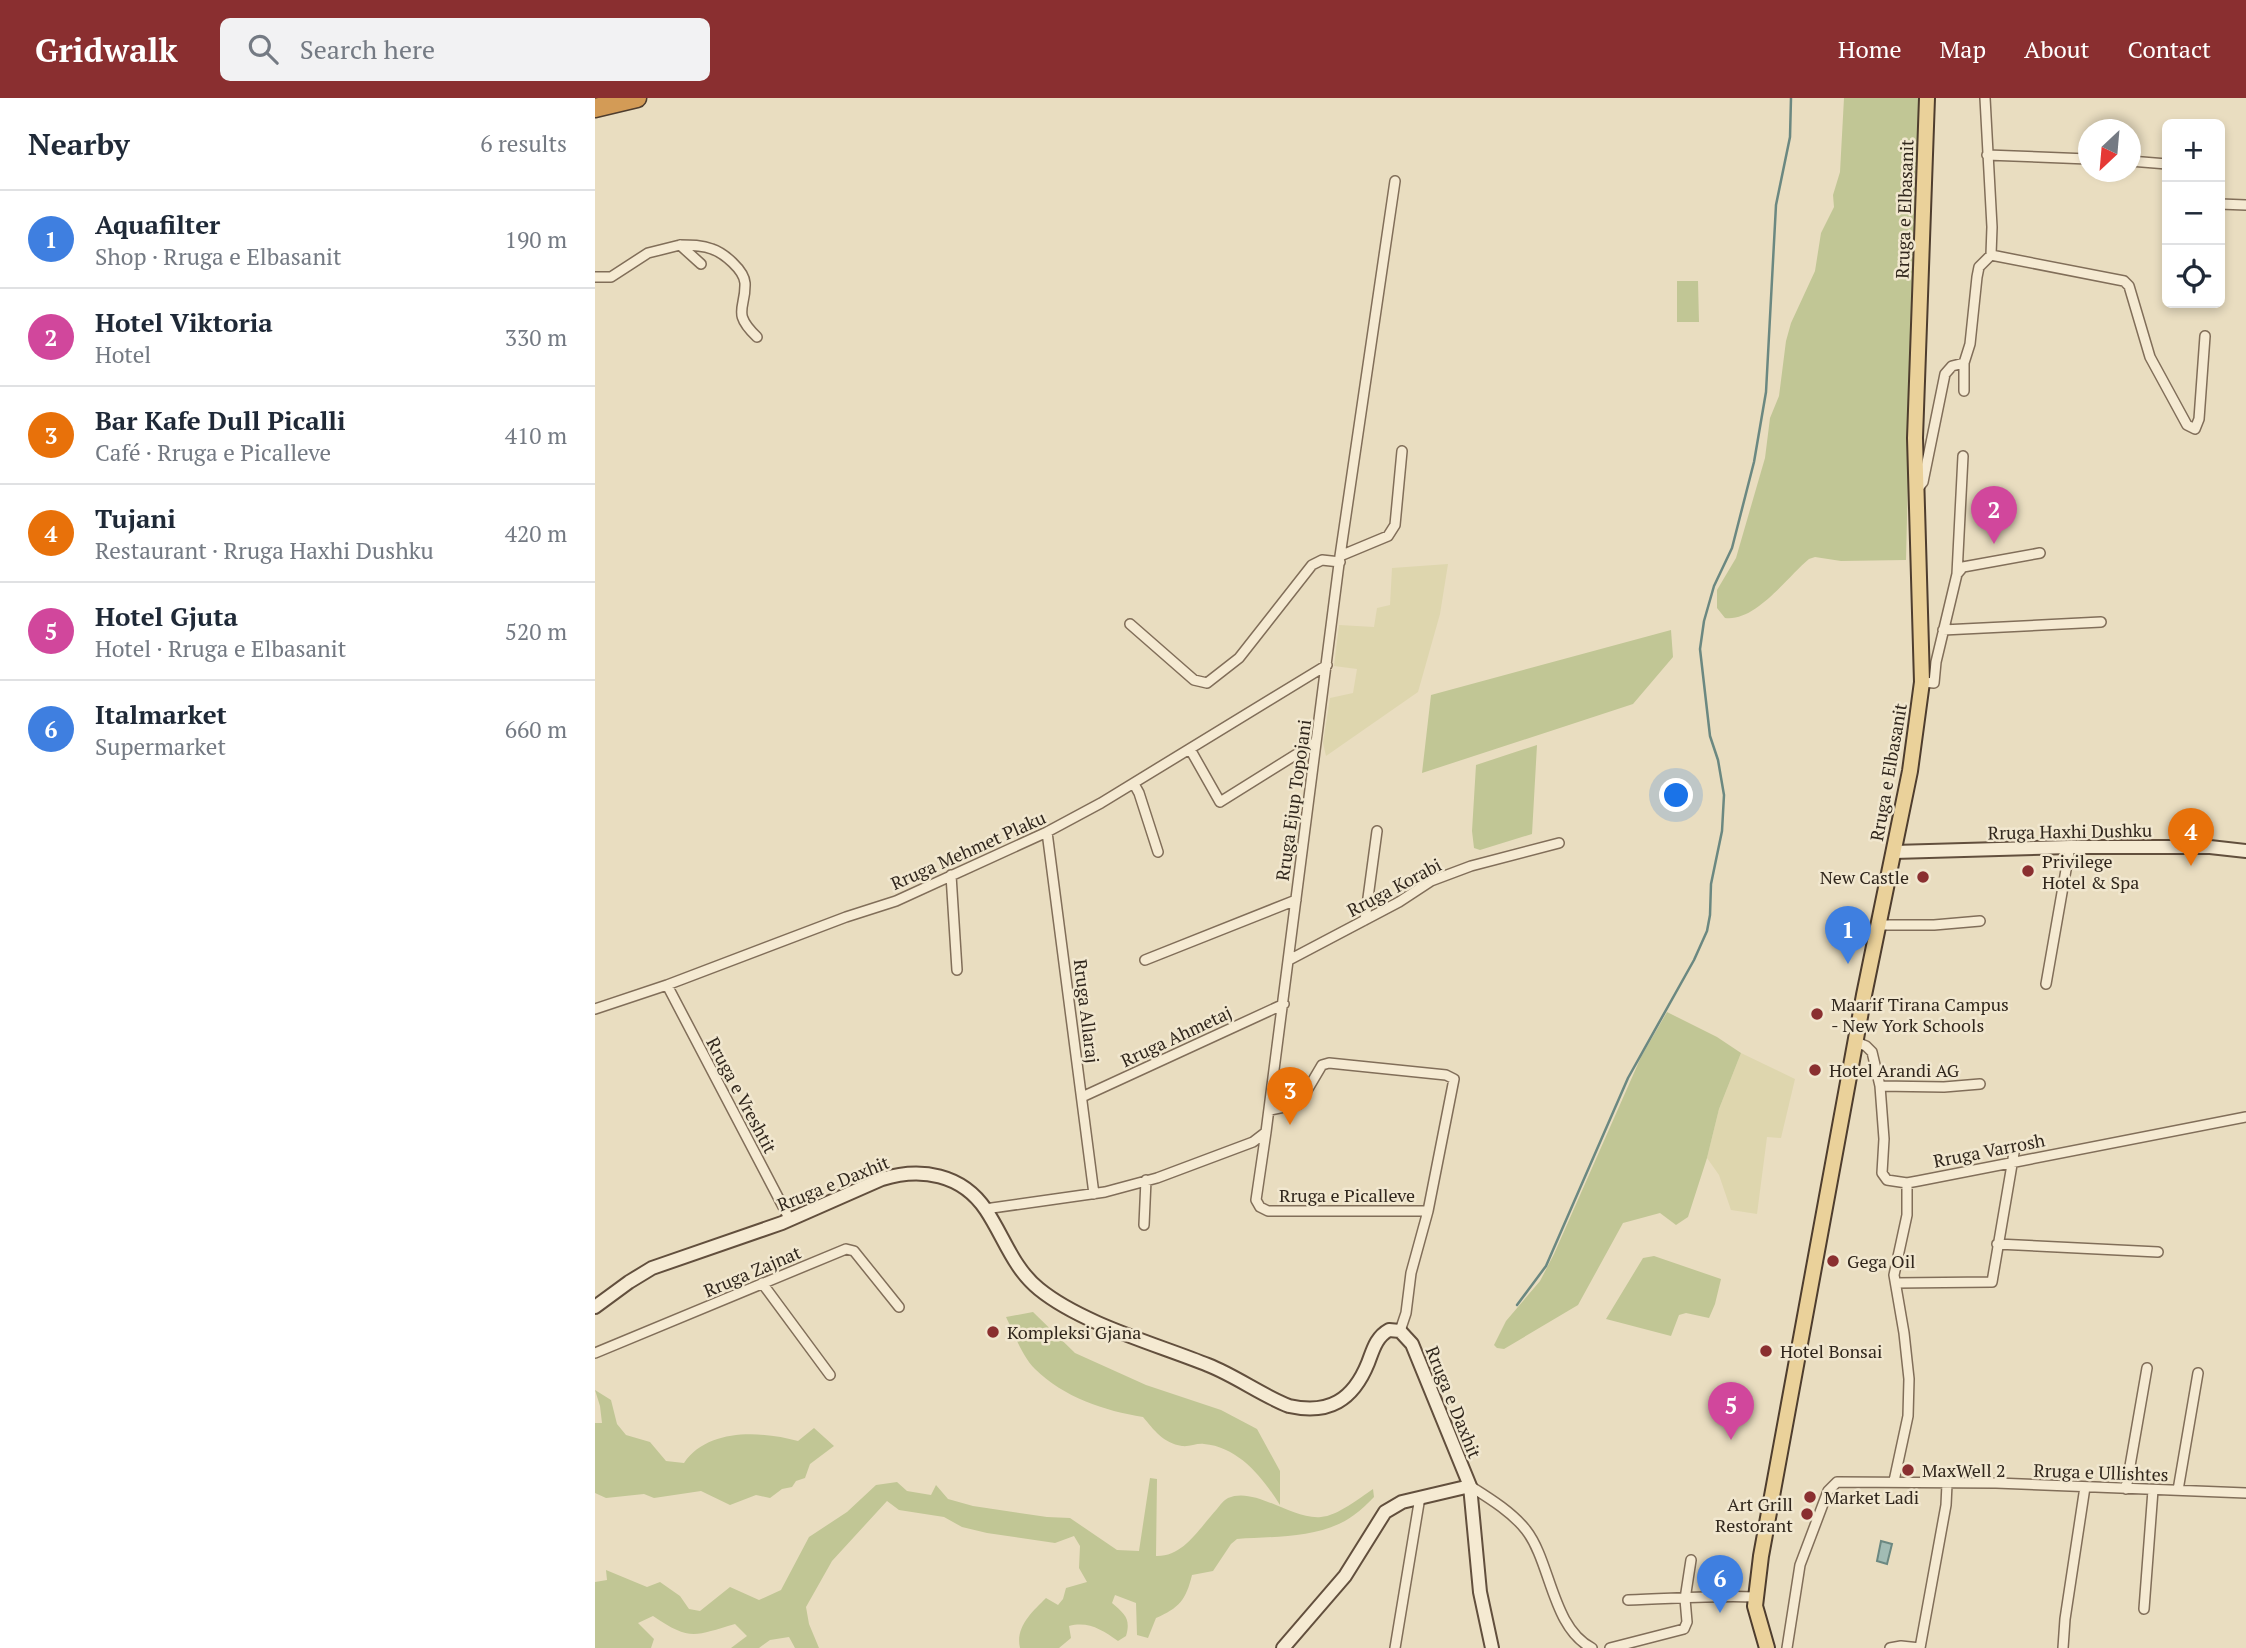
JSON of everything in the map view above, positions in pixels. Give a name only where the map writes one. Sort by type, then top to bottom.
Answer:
[{"type":"highway","points":[[595,108],[637,98]]},
{"type":"main road","name":"Rruga e Elbasanit","points":[[1767,1648],[1757,1619],[1755,1597],[1856,1042],[1913,753],[1922,682],[1915,438],[1927,98]]},
{"type":"street","points":[[1964,391],[1964,363],[1970,344],[1979,267],[1991,255],[1985,98]]},
{"type":"street","points":[[1987,155],[2078,159]]},
{"type":"street","points":[[2141,162],[2162,164]]},
{"type":"street","name":"Rruga Ejup Topojani","points":[[1266,1132],[1340,559],[1395,181]]},
{"type":"street","points":[[2225,204],[2246,205]]},
{"type":"street","points":[[680,245],[701,264]]},
{"type":"street","points":[[595,277],[611,277],[647,253],[680,245],[715,249],[743,274],[745,284],[740,310],[751,332],[757,337]]},
{"type":"street","points":[[1991,255],[2124,281],[2129,286],[2150,357],[2187,425],[2195,429],[2199,419],[2205,336]]},
{"type":"street","points":[[1916,491],[1923,482],[1945,374],[1952,366],[1964,363]]},
{"type":"street","points":[[1130,624],[1194,680],[1207,683],[1239,658],[1312,565],[1322,560],[1340,559],[1388,536],[1395,525],[1402,451]]},
{"type":"street","points":[[1922,682],[1934,682],[1936,662],[1957,574],[1963,456]]},
{"type":"street","points":[[1957,574],[1963,567],[2040,553]]},
{"type":"street","points":[[1943,630],[2101,622]]},
{"type":"street","name":"Rruga Mehmet Plaku","points":[[595,1009],[667,985],[846,916],[896,901],[1047,832],[1327,665]]},
{"type":"street","points":[[1190,749],[1220,803],[1316,742]]},
{"type":"street","points":[[1133,783],[1139,793],[1158,852]]},
{"type":"street","points":[[1365,920],[1377,831]]},
{"type":"street","name":"Rruga Allaraj","points":[[1047,832],[1094,1194]]},
{"type":"street","name":"Rruga Korabi","points":[[1289,960],[1399,902],[1431,881],[1471,866],[1559,844]]},
{"type":"street","points":[[2046,984],[2070,847]]},
{"type":"street","name":"Rruga Haxhi Dushku","points":[[1894,852],[2070,847],[2210,847],[2246,851]]},
{"type":"street","points":[[951,874],[957,970]]},
{"type":"street","points":[[1145,960],[1296,900]]},
{"type":"street","points":[[1879,925],[1934,925],[1980,921]]},
{"type":"street","name":"Rruga e Vreshtit","points":[[667,985],[790,1220]]},
{"type":"street","name":"Rruga Ahmetaj","points":[[1082,1097],[1284,1004]]},
{"type":"street","points":[[1856,1042],[1872,1052],[1880,1086],[1884,1139],[1882,1175],[1887,1180],[1907,1183],[1907,1215],[1894,1275],[1909,1379],[1908,1416],[1894,1481]]},
{"type":"street","name":"Rruga e Picalleve","points":[[1270,1110],[1299,1104],[1322,1065],[1329,1063],[1452,1077],[1454,1082],[1428,1211],[1411,1273],[1406,1313],[1400,1331]]},
{"type":"street","points":[[1880,1086],[1944,1087],[1980,1084]]},
{"type":"street","name":"Rruga Varrosh","points":[[1907,1183],[2246,1117]]},
{"type":"street","points":[[985,1209],[1094,1194],[1146,1180],[1253,1142],[1266,1132]]},
{"type":"street","name":"Rruga e Picalleve","points":[[1266,1132],[1256,1200],[1260,1207],[1268,1211],[1428,1211]]},
{"type":"street","points":[[1896,1283],[1991,1282],[2015,1147]]},
{"type":"street","name":"Rruga e Daxhit","points":[[595,1307],[652,1268],[790,1220],[882,1179],[911,1172],[937,1175],[972,1195],[985,1209],[1023,1273],[1047,1296],[1113,1328],[1225,1372],[1289,1406],[1320,1407],[1346,1397],[1358,1385],[1380,1337],[1389,1330],[1400,1331],[1412,1344],[1470,1486],[1479,1591],[1492,1648]]},
{"type":"street","points":[[1144,1225],[1146,1180]]},
{"type":"street","points":[[1997,1244],[2158,1252]]},
{"type":"street","name":"Rruga Zajnat","points":[[595,1353],[846,1249],[854,1251],[899,1307]]},
{"type":"street","points":[[762,1283],[830,1375]]},
{"type":"street","points":[[2126,1489],[2147,1368]]},
{"type":"street","points":[[2178,1490],[2198,1373]]},
{"type":"street","name":"Rruga e Ullishtes","points":[[1787,1648],[1800,1565],[1830,1487],[1842,1481],[1996,1483],[2246,1493]]},
{"type":"street","points":[[1890,1648],[1920,1648],[1946,1505],[1947,1484]]},
{"type":"street","points":[[1283,1648],[1345,1576],[1385,1512],[1402,1502],[1470,1486],[1491,1499],[1526,1530],[1565,1618],[1577,1637],[1591,1648]]},
{"type":"street","points":[[2063,1648],[2085,1487]]},
{"type":"street","points":[[2144,1609],[2153,1490]]},
{"type":"street","points":[[1395,1648],[1420,1497]]},
{"type":"street","points":[[1610,1648],[1684,1629],[1687,1622],[1685,1599],[1691,1560]]},
{"type":"street","points":[[1628,1600],[1755,1597]]},
{"type":"shaded area","points":[[1448,564],[1440,614],[1418,692],[1326,756],[1323,743],[1330,698],[1353,693],[1357,669],[1334,666],[1339,625],[1374,627],[1377,608],[1390,605],[1392,568]]},
{"type":"shaded area","points":[[1741,1053],[1795,1079],[1781,1138],[1767,1137],[1757,1214],[1731,1210],[1719,1175],[1707,1158],[1719,1109]]},
{"type":"green space","points":[[1844,98],[1922,98],[1906,560],[1841,561],[1815,557],[1809,559],[1759,606],[1737,617],[1725,618],[1717,608],[1717,590],[1736,558],[1765,458],[1770,418],[1779,396],[1791,323],[1815,271],[1821,233],[1834,207],[1833,195],[1840,172]]},
{"type":"green space","points":[[1677,281],[1698,281],[1699,322],[1677,322]]},
{"type":"green space","points":[[1671,630],[1673,657],[1633,704],[1422,773],[1431,695]]},
{"type":"green space","points":[[1537,745],[1532,834],[1480,850],[1474,848],[1472,831],[1476,765]]},
{"type":"green space","points":[[1667,1012],[1717,1037],[1741,1053],[1719,1109],[1688,1217],[1676,1225],[1660,1213],[1623,1223],[1578,1305],[1504,1349],[1497,1348],[1494,1345],[1506,1321],[1540,1281],[1554,1254],[1641,1057]]},
{"type":"green space","points":[[1654,1256],[1721,1279],[1709,1318],[1686,1313],[1679,1315],[1671,1336],[1606,1319],[1643,1258]]},
{"type":"green space","points":[[1033,1312],[1075,1353],[1146,1385],[1221,1410],[1257,1429],[1280,1471],[1280,1505],[1249,1465],[1228,1451],[1204,1444],[1185,1446],[1169,1442],[1143,1417],[1085,1401],[1046,1379],[1026,1358],[1006,1317]]},
{"type":"green space","points":[[595,1390],[611,1400],[617,1424],[626,1435],[650,1442],[666,1461],[684,1463],[707,1443],[721,1438],[752,1434],[798,1441],[814,1428],[834,1446],[810,1464],[805,1478],[770,1498],[756,1495],[730,1505],[701,1491],[654,1498],[644,1494],[606,1498],[595,1493],[595,1423],[602,1423]]},
{"type":"green space","points":[[1150,1478],[1157,1479],[1156,1556],[1175,1552],[1198,1532],[1222,1503],[1239,1495],[1250,1496],[1310,1517],[1327,1516],[1341,1510],[1373,1489],[1374,1497],[1354,1515],[1327,1528],[1297,1535],[1237,1539],[1213,1571],[1192,1575],[1184,1597],[1176,1607],[1156,1618],[1148,1638],[1137,1635],[1136,1603],[1115,1595],[1112,1603],[1123,1614],[1128,1625],[1126,1636],[1118,1641],[1095,1628],[1076,1625],[1069,1626],[1071,1638],[1059,1648],[1020,1648],[1022,1627],[1030,1614],[1046,1598],[1058,1605],[1066,1588],[1087,1582],[1079,1568],[1080,1546],[1074,1536],[1055,1543],[987,1533],[962,1527],[944,1517],[899,1510],[887,1501],[832,1561],[806,1607],[809,1624],[819,1648],[795,1648],[789,1637],[770,1640],[759,1648],[731,1648],[747,1636],[735,1624],[693,1634],[684,1633],[653,1616],[638,1623],[654,1639],[651,1648],[595,1648],[595,1582],[607,1580],[606,1570],[647,1587],[660,1582],[680,1596],[689,1609],[700,1611],[730,1587],[759,1600],[781,1590],[809,1537],[847,1512],[876,1485],[897,1482],[907,1491],[931,1495],[936,1485],[948,1499],[973,1506],[1070,1518],[1117,1550],[1139,1551]]},
{"type":"water","points":[[1881,1541],[1892,1544],[1887,1564],[1877,1561]]},
{"type":"waterway","points":[[1517,1305],[1546,1266],[1628,1078],[1694,960],[1707,931],[1711,884],[1722,831],[1724,795],[1718,760],[1710,736],[1700,649],[1704,621],[1714,586],[1732,548],[1754,462],[1766,392],[1776,205],[1790,137],[1791,98]]},
{"type":"place","name":"Hotel Viktoria","points":[[1994,544]]},
{"type":"place","name":"Tujani","points":[[2191,866]]},
{"type":"place","name":"Privilege Hotel & Spa","points":[[2028,871]]},
{"type":"place","name":"New Castle","points":[[1923,877]]},
{"type":"place","name":"Aquafilter","points":[[1848,964]]},
{"type":"place","name":"Maarif Tirana Campus - New York Schools","points":[[1817,1014]]},
{"type":"place","name":"Hotel Arandi AG","points":[[1815,1070]]},
{"type":"place","name":"Bar Kafe Dull Picalli","points":[[1290,1125]]},
{"type":"place","name":"Gega Oil","points":[[1833,1261]]},
{"type":"place","name":"Kompleksi Gjana","points":[[993,1332]]},
{"type":"place","name":"Hotel Bonsai","points":[[1766,1351]]},
{"type":"place","name":"Hotel Gjuta","points":[[1731,1440]]},
{"type":"place","name":"MaxWell 2","points":[[1908,1470]]},
{"type":"place","name":"Market Ladi","points":[[1810,1497]]},
{"type":"place","name":"Art Grill Restorant","points":[[1807,1514]]},
{"type":"place","name":"Italmarket","points":[[1720,1613]]}]
